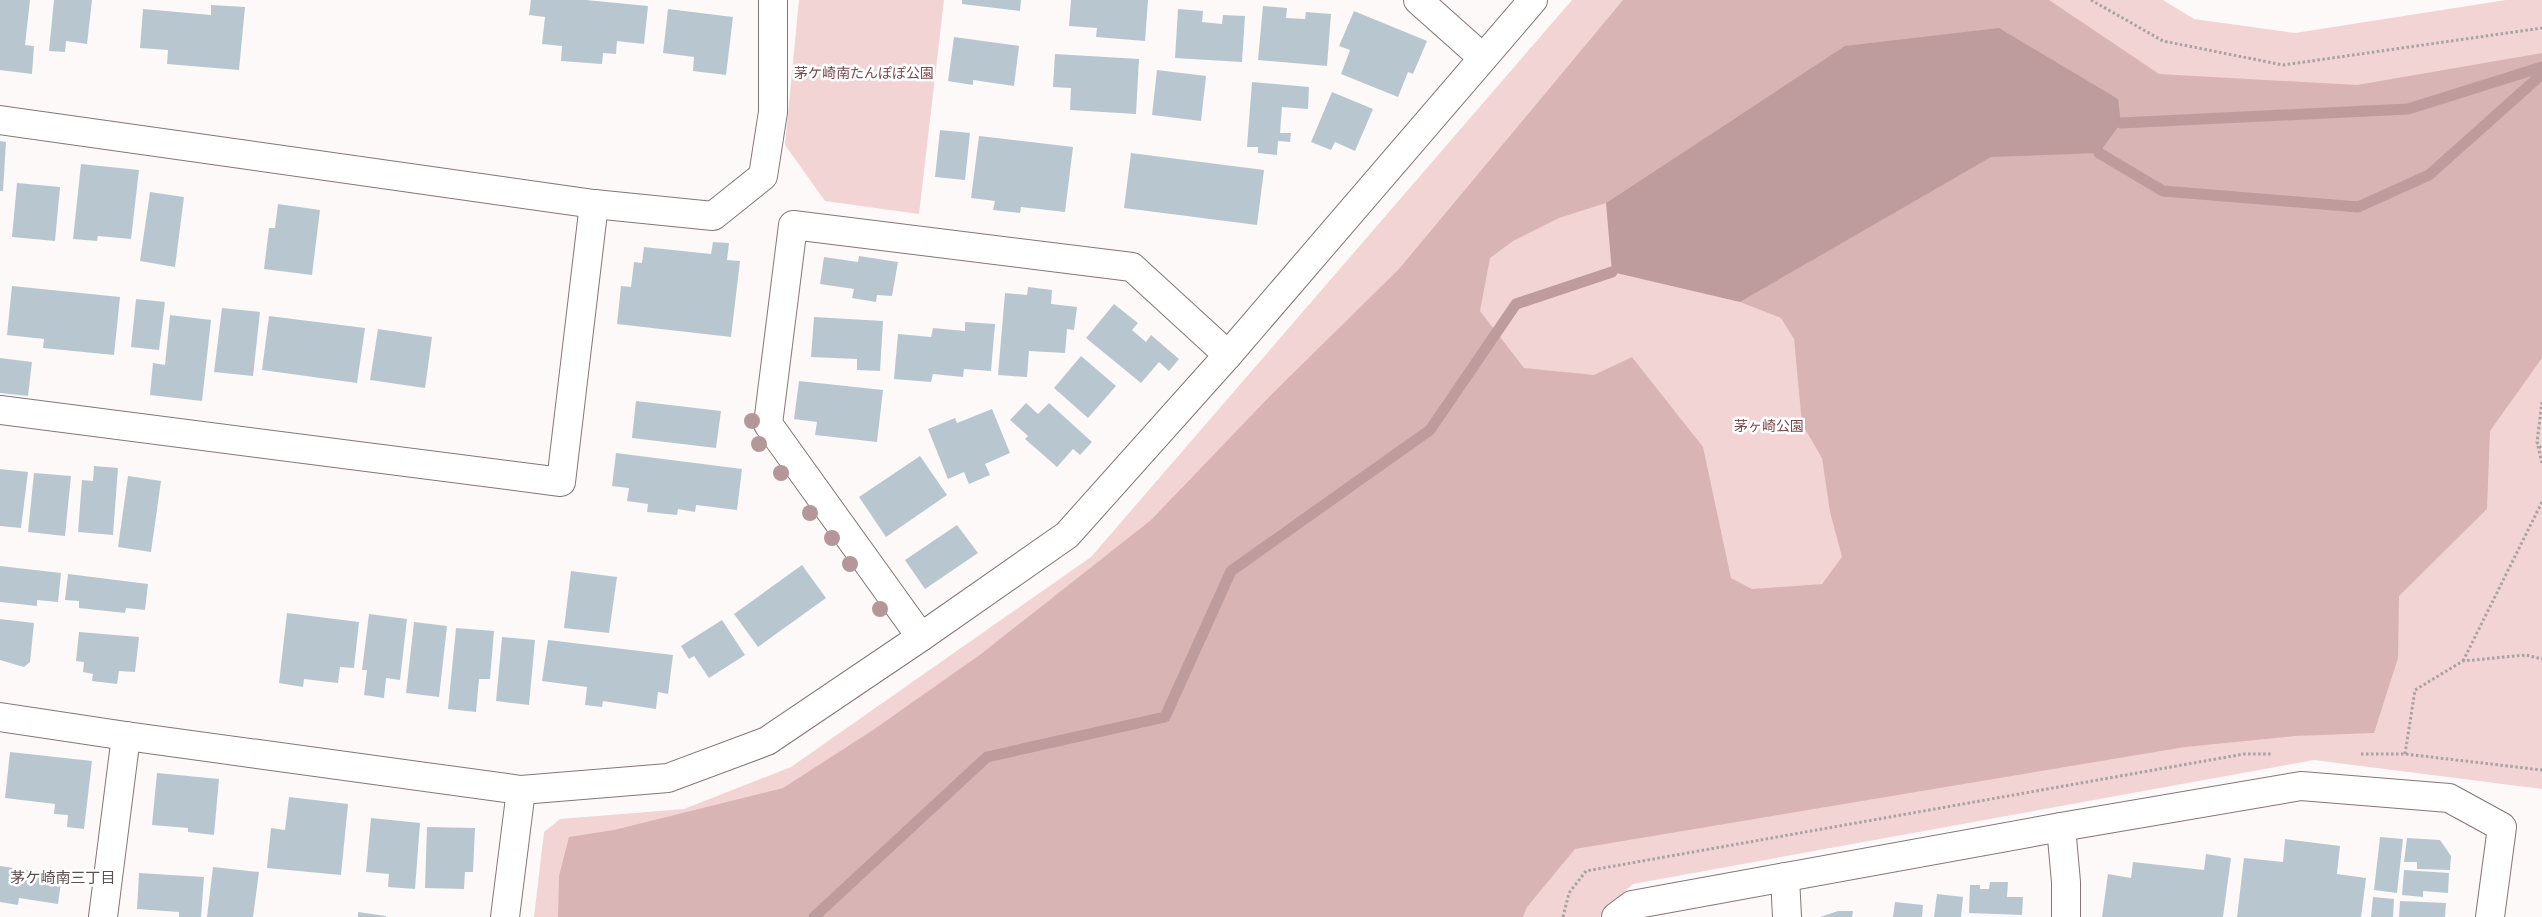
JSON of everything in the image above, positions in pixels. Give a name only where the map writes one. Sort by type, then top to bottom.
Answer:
[{"type":"street","points":[[0,120],[594,204],[713,216],[762,176],[773,112],[774,0]]},
{"type":"street","points":[[1418,0],[1483,58]]},
{"type":"street","points":[[0,716],[126,736],[521,790],[668,778],[767,741],[1067,535],[1228,355],[1533,0]]},
{"type":"street","points":[[0,410],[561,482],[594,204]]},
{"type":"street","points":[[921,637],[768,424],[793,224],[1132,267],[1228,355]]},
{"type":"street","points":[[103,917],[126,736]]},
{"type":"street","points":[[1616,917],[1632,905],[2061,826],[2301,786],[2449,798],[2502,826],[2490,917]]},
{"type":"street","points":[[505,917],[521,790]]},
{"type":"street","points":[[2061,826],[2066,882],[2066,917]]},
{"type":"street","points":[[1785,877],[1787,917]]},
{"type":"path","points":[[2091,0],[2163,40],[2283,65],[2542,28]]},
{"type":"path","points":[[2542,402],[2537,442],[2542,463]]},
{"type":"path","points":[[2537,442],[2542,450]]},
{"type":"path","points":[[2463,661],[2542,502]]},
{"type":"path","points":[[2406,754],[2415,690],[2463,661],[2526,655],[2542,659]]},
{"type":"green space","name":"茅ケ崎南たんぽぽ公園","points":[[799,0],[944,0],[919,214],[825,201],[785,145]]},
{"type":"green space","name":"茅ヶ崎公園","points":[[1572,0],[2163,0],[2194,19],[2295,33],[2506,0],[2542,0],[2542,789],[2314,760],[1633,884],[1603,911],[1600,917],[534,917],[544,832],[560,819],[684,809],[791,767],[1091,557]]},
{"type":"shaded area","name":"茅ヶ崎公園","points":[[1623,0],[2049,0],[2159,74],[2357,85],[2542,53],[2542,358],[2490,431],[2487,509],[2399,596],[2398,658],[2374,733],[2295,736],[2185,747],[1575,849],[1527,907],[1523,917],[558,917],[559,876],[569,837],[614,830],[783,788],[873,730],[981,654],[1151,520],[1273,393],[1399,269]],"holes":[[[1777,91],[1950,180],[1740,302],[1781,318],[1794,339],[1802,424],[1822,458],[1830,512],[1842,557],[1822,584],[1752,589],[1731,578],[1703,447],[1632,357],[1594,375],[1524,368],[1480,311],[1490,258],[1513,241],[1559,218],[1606,203]]]},
{"type":"shaded area","points":[[1999,28],[2118,99],[2121,123],[2099,153],[1991,157],[1740,302],[1612,272],[1606,203],[1845,46]]},
{"type":"building","points":[[0,0],[30,0],[25,45],[34,46],[32,74],[0,70]]},
{"type":"building","points":[[54,0],[92,0],[87,44],[66,41],[65,52],[49,51]]},
{"type":"building","points":[[531,0],[586,0],[648,6],[644,44],[617,41],[616,54],[603,53],[602,64],[561,61],[562,46],[542,44],[545,17],[529,15]]},
{"type":"building","points":[[962,0],[1021,0],[1020,11],[962,4]]},
{"type":"building","points":[[1071,0],[1148,0],[1145,41],[1096,37],[1097,28],[1069,26]]},
{"type":"building","points":[[211,5],[245,7],[239,70],[167,64],[168,50],[140,48],[143,9],[211,15]]},
{"type":"building","points":[[1263,6],[1287,8],[1286,18],[1305,19],[1306,12],[1331,14],[1327,66],[1258,60]]},
{"type":"building","points":[[668,9],[733,17],[726,75],[693,71],[694,57],[663,53]]},
{"type":"building","points":[[1178,9],[1203,11],[1202,22],[1222,24],[1223,15],[1245,16],[1242,62],[1175,58]]},
{"type":"building","points":[[1354,11],[1427,41],[1413,74],[1408,72],[1398,97],[1341,74],[1350,50],[1339,46]]},
{"type":"building","points":[[954,37],[1019,46],[1014,86],[973,80],[973,85],[948,81]]},
{"type":"building","points":[[1055,54],[1139,59],[1136,114],[1070,110],[1071,88],[1053,87]]},
{"type":"building","points":[[1157,70],[1206,76],[1201,121],[1152,115]]},
{"type":"building","points":[[1252,82],[1309,87],[1308,109],[1282,107],[1280,133],[1291,133],[1290,142],[1278,141],[1277,155],[1258,153],[1258,147],[1247,147]]},
{"type":"building","points":[[1332,92],[1373,109],[1355,151],[1335,142],[1331,150],[1311,142]]},
{"type":"building","points":[[940,130],[970,133],[965,180],[935,177]]},
{"type":"building","points":[[979,136],[1073,147],[1065,212],[1021,207],[1020,213],[993,210],[995,201],[971,198]]},
{"type":"building","points":[[0,141],[6,142],[3,191],[0,191]]},
{"type":"building","points":[[1131,153],[1264,170],[1257,225],[1124,208]]},
{"type":"building","points":[[81,164],[139,170],[131,239],[98,236],[97,241],[73,239]]},
{"type":"building","points":[[17,183],[60,187],[55,241],[12,237]]},
{"type":"building","points":[[150,192],[184,197],[175,267],[140,261]]},
{"type":"building","points":[[278,204],[320,210],[312,275],[264,269],[269,228],[275,228]]},
{"type":"building","points":[[713,242],[729,243],[727,260],[740,261],[731,337],[617,324],[621,286],[631,287],[634,262],[642,263],[644,247],[711,254]]},
{"type":"building","points":[[859,256],[898,262],[892,296],[877,295],[876,302],[852,298],[854,289],[820,284],[824,257],[858,262]]},
{"type":"building","points":[[12,286],[120,297],[114,355],[43,348],[44,339],[7,335]]},
{"type":"building","points":[[1028,287],[1052,290],[1051,304],[1077,307],[1074,330],[1067,329],[1065,353],[1029,351],[1027,377],[998,375],[1005,293],[1027,295]]},
{"type":"building","points":[[136,299],[165,302],[159,350],[131,347]]},
{"type":"building","points":[[1114,304],[1138,323],[1132,330],[1146,342],[1151,335],[1179,359],[1169,371],[1159,362],[1141,383],[1086,338]]},
{"type":"building","points":[[222,308],[260,312],[253,376],[214,372]]},
{"type":"building","points":[[170,315],[211,320],[202,401],[150,395],[153,363],[165,365]]},
{"type":"building","points":[[269,316],[365,328],[357,383],[262,370]]},
{"type":"building","points":[[814,317],[883,321],[880,371],[857,370],[857,359],[811,357]]},
{"type":"building","points":[[965,322],[995,324],[991,371],[964,369],[963,377],[933,374],[931,382],[894,379],[898,334],[931,337],[933,328],[965,331]]},
{"type":"building","points":[[378,329],[432,337],[425,388],[370,380]]},
{"type":"building","points":[[1081,356],[1116,386],[1088,418],[1054,388]]},
{"type":"building","points":[[0,358],[32,362],[28,396],[0,393]]},
{"type":"building","points":[[799,381],[883,390],[877,442],[815,435],[817,422],[794,419]]},
{"type":"building","points":[[636,401],[721,411],[716,448],[632,438]]},
{"type":"building","points":[[1026,403],[1038,414],[1049,403],[1092,442],[1080,455],[1073,449],[1057,467],[1025,439],[1028,436],[1010,420]]},
{"type":"building","points":[[992,409],[1010,453],[985,464],[990,475],[969,484],[964,472],[948,479],[928,429],[955,418],[957,423]]},
{"type":"building","points":[[616,453],[742,469],[737,510],[696,505],[695,512],[678,509],[677,515],[647,512],[648,504],[627,501],[629,488],[612,486]]},
{"type":"building","points":[[920,456],[947,495],[886,537],[859,497]]},
{"type":"building","points":[[94,466],[118,468],[113,535],[78,532],[82,480],[93,481]]},
{"type":"building","points":[[0,469],[28,472],[21,528],[0,526]]},
{"type":"building","points":[[34,473],[71,476],[65,536],[28,532]]},
{"type":"building","points":[[128,476],[161,481],[151,552],[118,547]]},
{"type":"building","points":[[957,525],[978,553],[925,589],[905,560]]},
{"type":"building","points":[[802,565],[826,598],[758,647],[734,614]]},
{"type":"building","points":[[0,566],[61,573],[58,602],[37,600],[37,606],[0,602]]},
{"type":"building","points":[[571,571],[617,577],[609,633],[564,628]]},
{"type":"building","points":[[68,574],[148,584],[145,610],[126,608],[125,613],[79,608],[79,601],[65,600]]},
{"type":"building","points":[[287,613],[359,622],[354,668],[340,667],[338,683],[304,679],[303,687],[279,683]]},
{"type":"building","points":[[369,614],[407,619],[400,680],[386,678],[384,698],[364,695],[367,670],[362,670]]},
{"type":"building","points":[[0,619],[34,623],[30,662],[24,667],[0,660]]},
{"type":"building","points":[[722,620],[745,655],[709,678],[694,656],[689,659],[681,646]]},
{"type":"building","points":[[414,622],[447,626],[439,697],[406,693]]},
{"type":"building","points":[[456,628],[494,631],[490,679],[479,679],[476,712],[448,709]]},
{"type":"building","points":[[79,632],[139,637],[135,672],[119,671],[117,684],[92,681],[93,674],[83,672],[84,662],[76,661]]},
{"type":"building","points":[[502,637],[535,640],[529,705],[496,701]]},
{"type":"building","points":[[548,640],[673,655],[668,694],[658,692],[656,709],[603,701],[602,707],[585,705],[587,687],[542,681]]},
{"type":"building","points":[[10,752],[92,761],[84,829],[67,827],[68,815],[54,814],[55,804],[5,798]]},
{"type":"building","points":[[157,773],[219,779],[214,835],[188,832],[188,828],[152,825]]},
{"type":"building","points":[[289,797],[348,804],[341,875],[267,868],[271,828],[285,830]]},
{"type":"building","points":[[371,818],[420,823],[415,889],[388,887],[389,874],[366,872]]},
{"type":"building","points":[[427,827],[475,828],[473,872],[465,872],[464,889],[425,888]]},
{"type":"building","points":[[2380,837],[2403,839],[2397,893],[2374,890]]},
{"type":"building","points":[[2407,838],[2440,840],[2451,856],[2450,870],[2417,869],[2417,862],[2404,862]]},
{"type":"building","points":[[2285,839],[2340,846],[2337,874],[2366,878],[2361,917],[2237,917],[2244,858],[2283,862]]},
{"type":"building","points":[[2206,854],[2231,858],[2223,917],[2102,917],[2108,874],[2131,878],[2133,862],[2204,870]]},
{"type":"building","points":[[0,866],[62,875],[58,904],[19,898],[18,905],[0,902]]},
{"type":"building","points":[[213,867],[259,872],[253,917],[207,917]]},
{"type":"building","points":[[2404,870],[2449,873],[2448,893],[2423,891],[2423,897],[2402,895]]},
{"type":"building","points":[[139,873],[204,877],[201,917],[179,917],[179,912],[137,909]]},
{"type":"building","points":[[1990,882],[2008,882],[2007,897],[2023,897],[2022,915],[1969,913],[1970,885],[1980,885],[1980,889],[1989,889]]},
{"type":"building","points":[[1937,894],[1963,897],[1961,917],[1934,917]]},
{"type":"building","points":[[2373,897],[2394,899],[2393,917],[2371,917]]},
{"type":"building","points":[[2400,901],[2446,903],[2445,917],[2399,917]]},
{"type":"building","points":[[1895,902],[1923,905],[1922,917],[1893,917]]},
{"type":"building","points":[[1838,911],[1853,911],[1852,917],[1820,917]]},
{"type":"building","points":[[358,912],[386,916],[386,917],[358,917]]},
{"type":"waterway","points":[[2121,123],[2408,109],[2542,67]]},
{"type":"waterway","points":[[2099,153],[2163,191],[2358,207],[2429,175],[2542,74]]},
{"type":"waterway","points":[[814,917],[987,757],[1165,717],[1231,571],[1430,430],[1516,304],[1612,272]]},
{"type":"district","name":"茅ケ崎南三丁目","points":[[63,878]]}]
